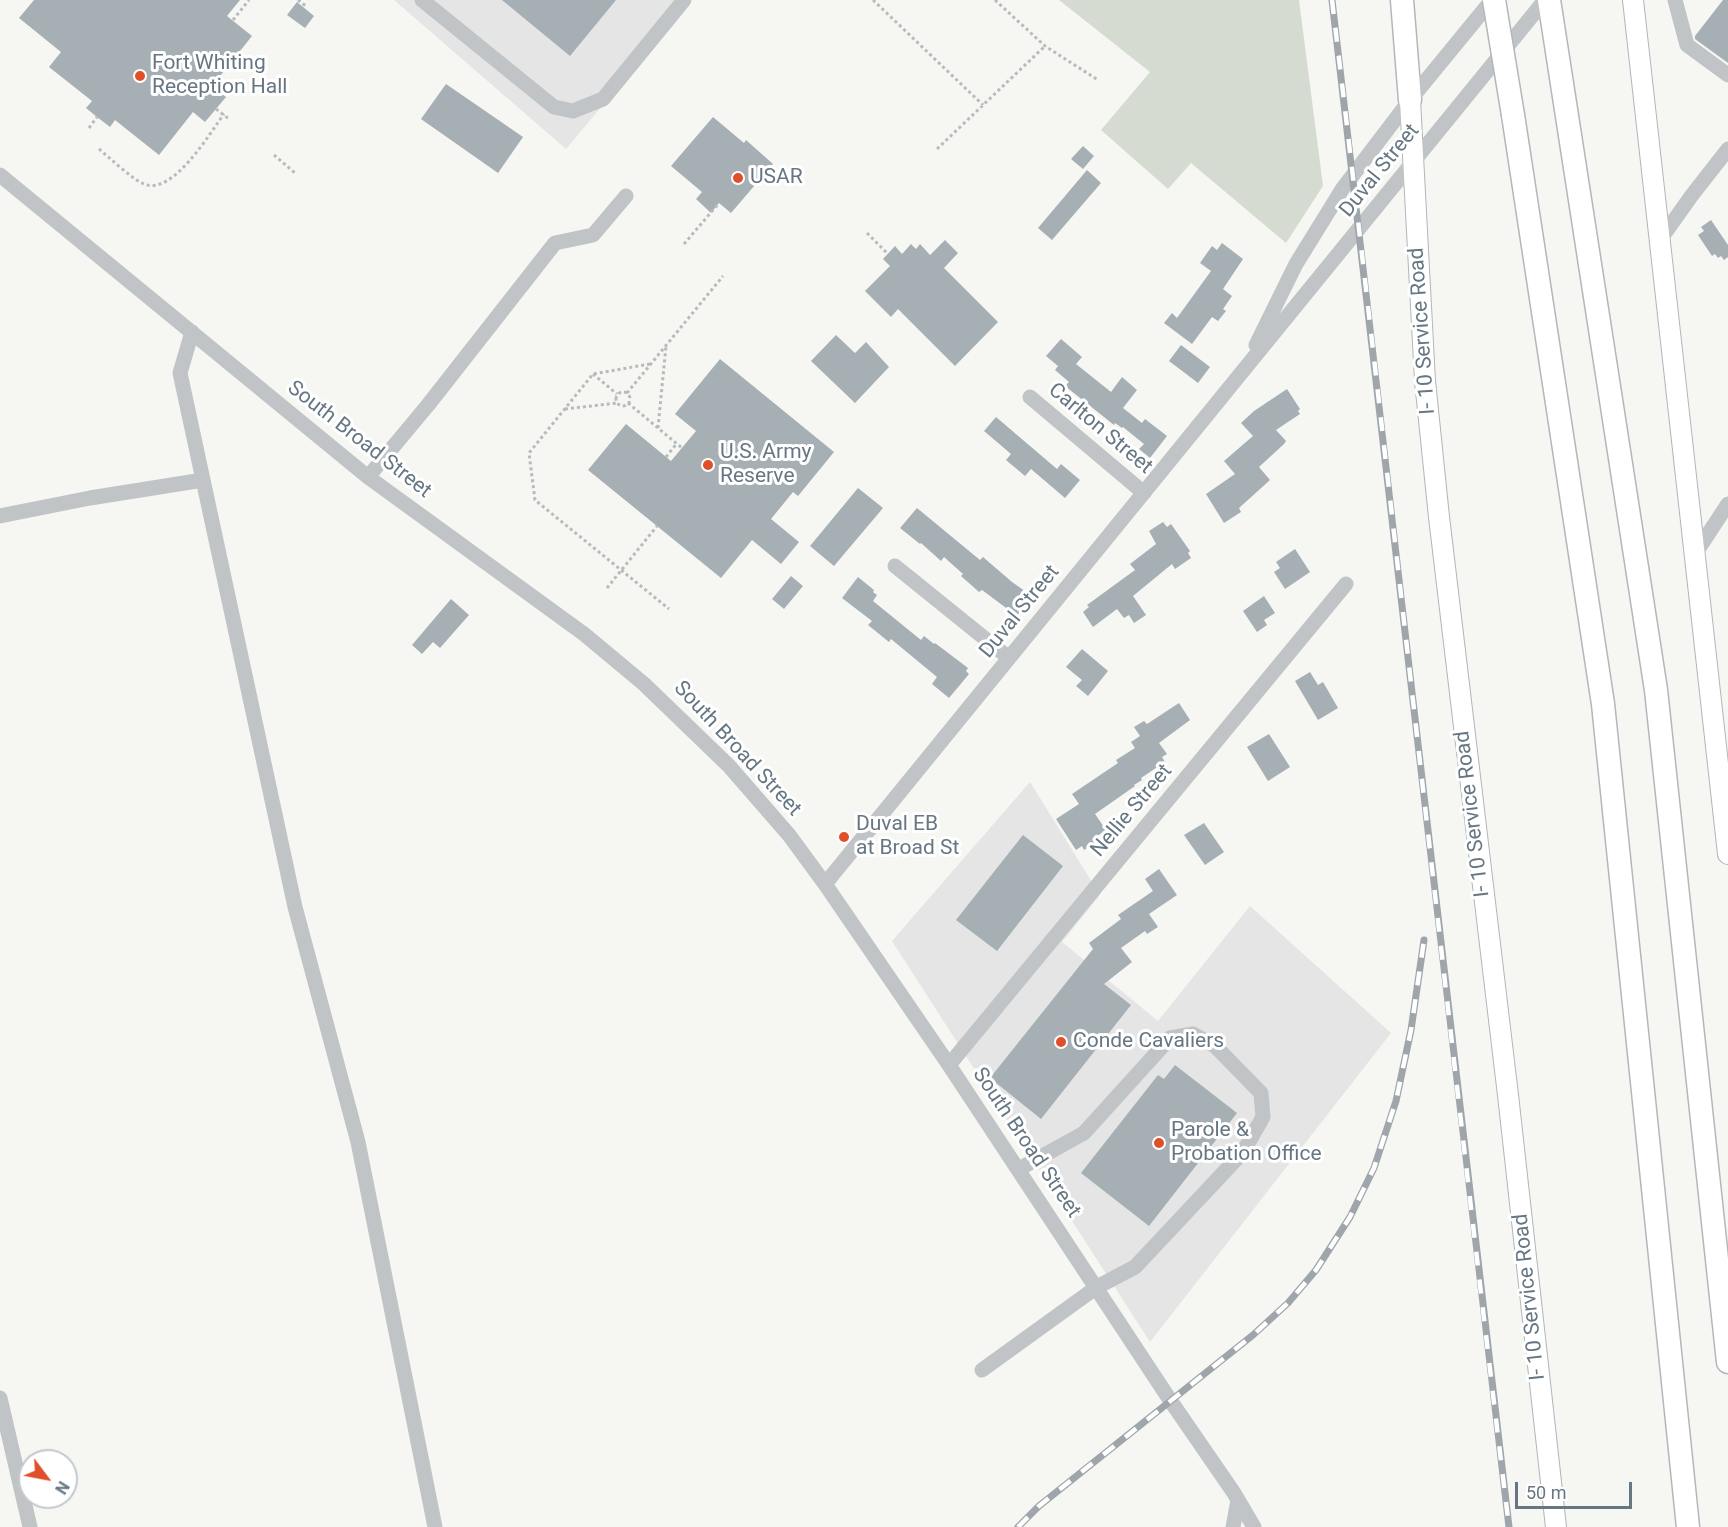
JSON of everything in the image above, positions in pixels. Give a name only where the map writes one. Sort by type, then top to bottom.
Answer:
[{"type":"highway","points":[[1402,0],[1410,100]]},
{"type":"highway","points":[[1493,0],[1513,115],[1604,704],[1688,1527]]},
{"type":"highway","points":[[1547,0],[1656,690],[1728,1362]]},
{"type":"main road","points":[[1633,0],[1728,854]]},
{"type":"main road","name":"I- 10 Service Road","points":[[1410,100],[1425,381],[1556,1527]]},
{"type":"street","points":[[422,0],[554,107],[573,111],[603,99],[684,0]]},
{"type":"street","name":"Duval Street","points":[[1246,366],[1296,264],[1343,188],[1410,100],[1493,0]]},
{"type":"street","name":"Duval Street","points":[[825,884],[1547,0]]},
{"type":"street","points":[[1676,0],[1687,45],[1728,75]]},
{"type":"street","points":[[1660,240],[1728,149]]},
{"type":"street","name":"South Broad Street","points":[[0,175],[368,477],[559,615],[644,684],[703,739],[745,783],[825,884],[949,1065],[1254,1527]]},
{"type":"street","points":[[368,477],[428,405],[555,243],[593,235],[626,196]]},
{"type":"street","points":[[192,332],[180,373],[295,907],[358,1142],[435,1527]]},
{"type":"street","name":"Carlton Street","points":[[1029,397],[1144,493]]},
{"type":"street","points":[[0,516],[90,498],[203,480]]},
{"type":"street","points":[[1695,554],[1726,507]]},
{"type":"street","points":[[895,566],[1009,658]]},
{"type":"street","name":"Nellie Street","points":[[949,1065],[1346,584]]},
{"type":"street","points":[[982,1370],[1097,1287],[1135,1267],[1243,1152],[1263,1117],[1261,1093],[1215,1046],[1193,1035],[1170,1038],[1084,1133],[1019,1169]]},
{"type":"street","points":[[0,1398],[30,1527]]},
{"type":"street","points":[[1233,1527],[1238,1500]]},
{"type":"path","points":[[233,20],[249,0]]},
{"type":"path","points":[[298,0],[307,7]]},
{"type":"path","points":[[873,0],[983,105]]},
{"type":"path","points":[[994,0],[1045,46],[1098,80]]},
{"type":"path","points":[[937,149],[1045,46]]},
{"type":"path","points":[[216,109],[229,119]]},
{"type":"path","points":[[99,149],[143,184],[154,186],[178,174],[224,114]]},
{"type":"path","points":[[89,128],[97,117]]},
{"type":"path","points":[[274,155],[295,173]]},
{"type":"path","points":[[684,244],[719,203]]},
{"type":"path","points":[[867,233],[888,254]]},
{"type":"path","points":[[627,393],[723,276]]},
{"type":"path","points":[[658,428],[666,345]]},
{"type":"path","points":[[650,364],[593,374],[530,453],[535,500],[669,609]]},
{"type":"path","points":[[593,374],[617,394]]},
{"type":"path","points":[[617,394],[627,393]]},
{"type":"path","points":[[627,393],[628,403]]},
{"type":"path","points":[[617,394],[617,404]]},
{"type":"path","points":[[628,403],[682,448]]},
{"type":"path","points":[[565,409],[617,404],[621,406],[628,403]]},
{"type":"path","points":[[666,457],[677,443]]},
{"type":"path","points":[[607,588],[657,526]]},
{"type":"shaded area","points":[[394,0],[691,0],[566,149]]},
{"type":"shaded area","points":[[1059,0],[1299,0],[1323,186],[1286,243],[1191,163],[1168,189],[1101,130],[1150,72]]},
{"type":"shaded area","points":[[1030,782],[1100,895],[1062,942],[1158,1021],[1250,906],[1391,1033],[1150,1342],[892,941]]},
{"type":"building","name":"Fort Whiting Reception Hall","points":[[34,0],[240,0],[227,16],[252,36],[212,86],[226,97],[205,122],[193,112],[159,155],[115,120],[110,127],[97,117],[86,108],[92,101],[49,67],[61,52],[19,18]]},
{"type":"building","points":[[502,0],[616,0],[570,56]]},
{"type":"building","points":[[1723,0],[1728,0],[1728,63],[1695,39]]},
{"type":"building","points":[[297,2],[314,16],[305,28],[287,15]]},
{"type":"building","points":[[446,84],[523,137],[498,173],[421,119]]},
{"type":"building","points":[[713,117],[744,143],[746,140],[773,164],[731,213],[719,203],[711,213],[696,199],[702,192],[671,166]]},
{"type":"building","points":[[1083,146],[1094,156],[1083,169],[1071,159]]},
{"type":"building","points":[[1087,170],[1101,183],[1052,240],[1038,228]]},
{"type":"building","points":[[1711,220],[1728,245],[1728,257],[1724,260],[1715,254],[1712,256],[1698,235],[1704,231],[1701,227]]},
{"type":"building","points":[[945,240],[958,253],[944,268],[998,322],[955,366],[898,309],[891,317],[865,291],[890,266],[883,259],[895,246],[902,254],[911,244],[916,249],[920,244],[930,255]]},
{"type":"building","points":[[1222,243],[1243,259],[1223,289],[1232,296],[1223,309],[1226,311],[1218,321],[1212,317],[1192,344],[1164,323],[1172,313],[1177,318],[1211,271],[1200,263],[1212,246],[1217,250]]},
{"type":"building","points":[[836,335],[855,353],[866,342],[889,367],[855,403],[811,361]]},
{"type":"building","points":[[1061,339],[1082,357],[1076,364],[1111,392],[1122,377],[1137,390],[1123,408],[1142,423],[1145,419],[1167,436],[1150,458],[1139,449],[1144,444],[1123,427],[1115,423],[1114,425],[1065,386],[1069,382],[1055,370],[1058,366],[1046,356]]},
{"type":"building","points":[[1181,345],[1210,367],[1198,383],[1169,361]]},
{"type":"building","name":"U.S. Army Reserve","points":[[720,359],[834,452],[798,496],[793,492],[771,519],[799,542],[781,564],[752,540],[721,578],[588,470],[626,424],[671,461],[696,431],[675,414]]},
{"type":"building","points":[[1287,389],[1300,409],[1298,411],[1300,414],[1276,430],[1286,441],[1259,467],[1270,480],[1239,508],[1241,512],[1224,523],[1206,494],[1235,474],[1224,461],[1253,436],[1241,423],[1254,411]]},
{"type":"building","points":[[996,417],[1057,469],[1061,464],[1080,480],[1065,498],[1031,469],[1025,476],[1006,460],[1011,454],[984,431]]},
{"type":"building","points":[[858,488],[883,508],[834,566],[810,546]]},
{"type":"building","points":[[917,508],[980,560],[983,557],[1032,596],[1017,616],[982,590],[979,592],[944,557],[941,561],[900,528]]},
{"type":"building","points":[[1163,522],[1167,527],[1171,524],[1190,551],[1188,553],[1191,558],[1175,569],[1172,564],[1133,596],[1146,615],[1134,623],[1129,615],[1124,618],[1117,609],[1093,627],[1083,612],[1089,607],[1087,605],[1135,570],[1130,564],[1156,544],[1149,531]]},
{"type":"building","points":[[1295,549],[1310,572],[1285,589],[1274,572],[1280,568],[1276,562]]},
{"type":"building","points":[[791,576],[803,586],[784,609],[772,599]]},
{"type":"building","points":[[858,577],[874,590],[873,592],[877,595],[873,601],[921,640],[924,636],[968,668],[966,671],[969,674],[949,698],[932,684],[937,677],[891,639],[889,642],[868,625],[872,621],[842,598]]},
{"type":"building","points":[[1264,596],[1275,613],[1264,620],[1267,625],[1257,632],[1243,611]]},
{"type":"building","points":[[451,599],[469,615],[440,648],[433,642],[422,654],[412,645]]},
{"type":"building","points":[[1082,649],[1108,671],[1088,696],[1076,686],[1082,680],[1066,667]]},
{"type":"building","points":[[1310,672],[1318,685],[1323,682],[1338,708],[1318,720],[1295,681]]},
{"type":"building","points":[[1179,703],[1190,720],[1159,743],[1167,754],[1162,757],[1165,762],[1095,814],[1106,830],[1093,839],[1096,842],[1084,850],[1082,846],[1076,850],[1056,819],[1079,804],[1072,794],[1118,763],[1116,760],[1135,748],[1131,742],[1140,736],[1134,727],[1144,721],[1147,724]]},
{"type":"building","points":[[1269,734],[1290,767],[1268,781],[1247,747]]},
{"type":"building","points":[[1204,823],[1224,852],[1205,865],[1184,835]]},
{"type":"building","points":[[1023,835],[1063,866],[997,951],[956,920]]},
{"type":"building","name":"Conde Cavaliers","points":[[1159,869],[1177,895],[1149,914],[1158,927],[1147,934],[1145,931],[1121,948],[1132,962],[1104,984],[1131,1005],[1041,1119],[990,1078],[1093,949],[1089,943],[1121,919],[1118,915],[1153,891],[1145,879]]},
{"type":"building","name":"Parole & Probation Office","points":[[1175,1065],[1237,1113],[1149,1226],[1081,1173],[1158,1075],[1164,1079]]},
{"type":"railway","points":[[1332,0],[1509,1527]]},
{"type":"railway","points":[[1018,1527],[1039,1506],[1253,1335],[1288,1303],[1316,1270],[1350,1217],[1374,1168],[1396,1101],[1411,1030],[1424,940]]},
{"type":"place","name":"Fort Whiting Reception Hall","points":[[140,76]]},
{"type":"place","name":"USAR","points":[[738,178]]},
{"type":"place","name":"U.S. Army Reserve","points":[[708,465]]},
{"type":"place","name":"Duval EB at Broad St","points":[[844,837]]},
{"type":"place","name":"Conde Cavaliers","points":[[1061,1042]]},
{"type":"place","name":"Parole & Probation Office","points":[[1159,1143]]}]
